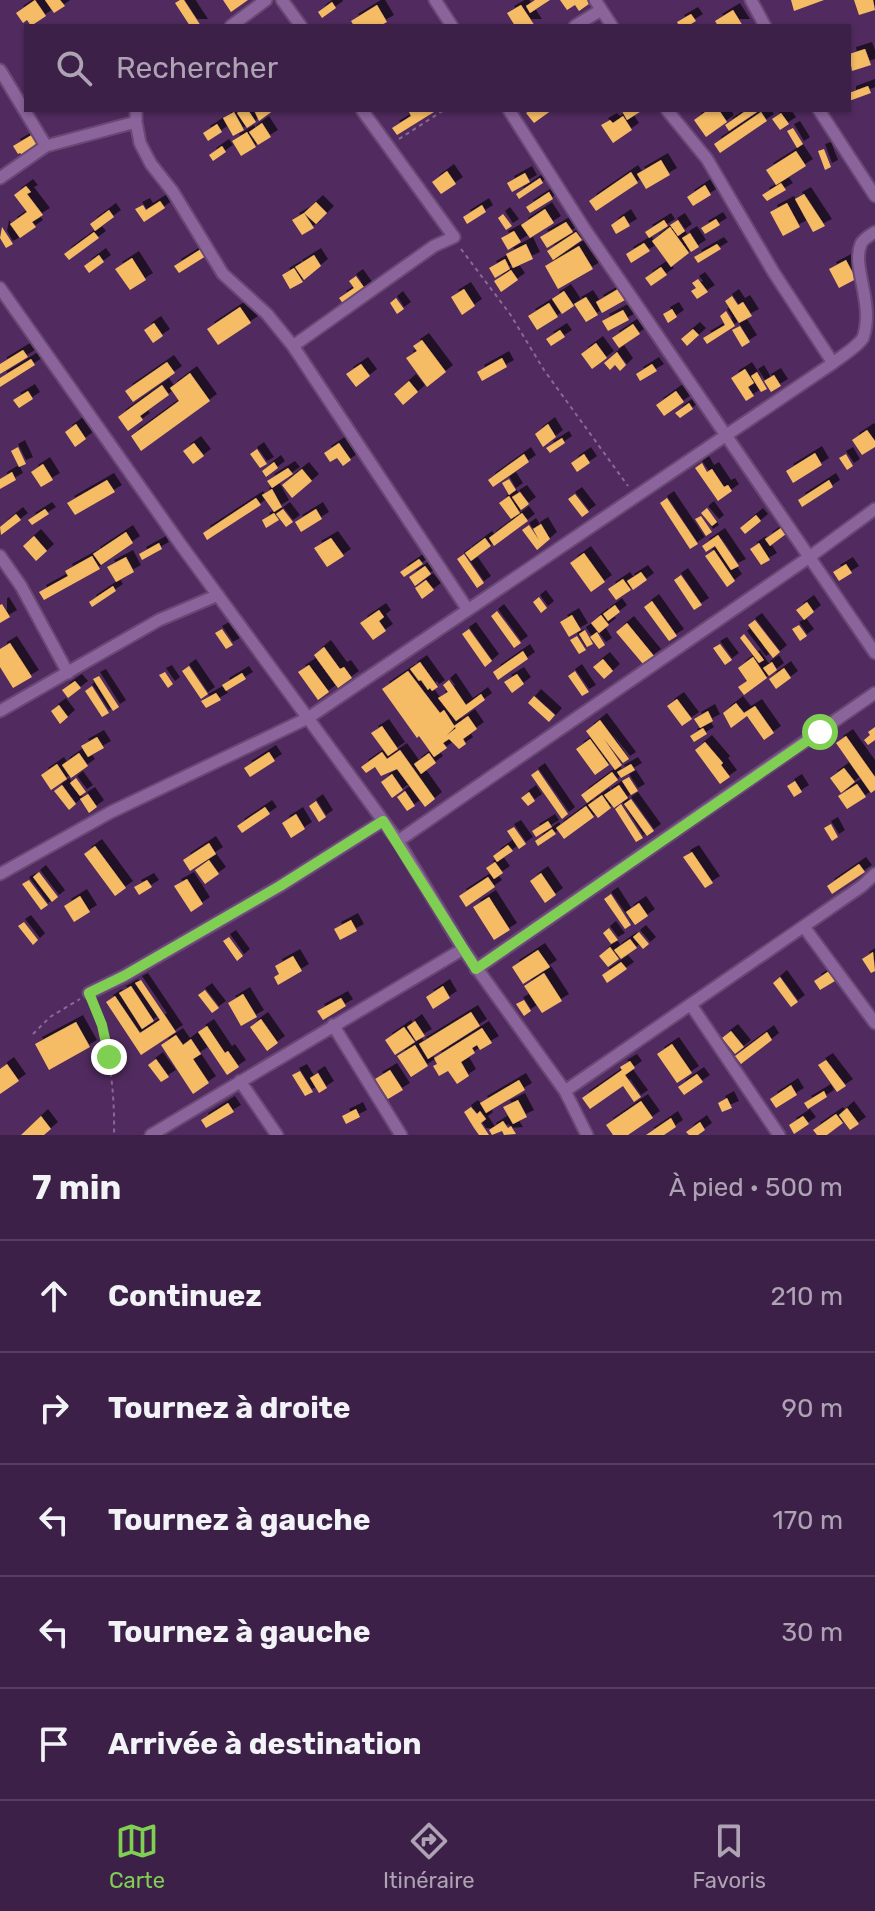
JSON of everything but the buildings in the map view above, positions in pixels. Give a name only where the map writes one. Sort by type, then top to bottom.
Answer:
[{"type":"street","points":[[234,24],[266,0]]},
{"type":"street","points":[[282,0],[300,24]]},
{"type":"street","points":[[435,0],[451,24]]},
{"type":"street","points":[[751,0],[764,24]]},
{"type":"street","points":[[577,24],[598,5],[611,24]]},
{"type":"street","points":[[0,70],[24,110]]},
{"type":"street","points":[[25,112],[46,146]]},
{"type":"street","points":[[293,346],[434,246],[454,237],[363,112]]},
{"type":"street","points":[[510,112],[584,228],[875,653]]},
{"type":"street","points":[[669,112],[707,159],[774,273],[833,363]]},
{"type":"street","points":[[820,112],[875,196]]},
{"type":"street","points":[[0,178],[46,146],[136,116],[140,143],[151,164],[173,192],[223,274],[267,314],[293,346],[468,610]]},
{"type":"street","points":[[0,874],[111,812],[308,718],[833,363],[860,342],[868,329],[872,314],[859,252],[863,240],[875,232]]},
{"type":"street","points":[[0,288],[398,841],[476,969],[565,1091],[587,1135]]},
{"type":"street","points":[[398,841],[875,509]]},
{"type":"street","points":[[0,556],[21,586],[68,673]]},
{"type":"street","points":[[0,711],[159,620],[218,595]]},
{"type":"street","points":[[476,969],[875,693]]},
{"type":"street","points":[[89,993],[280,886],[383,821]]},
{"type":"street","points":[[565,1091],[804,927],[875,874]]},
{"type":"street","points":[[804,927],[875,1023]]},
{"type":"street","points":[[151,1135],[463,949]]},
{"type":"street","points":[[691,1005],[779,1135]]},
{"type":"street","points":[[333,1025],[401,1135]]},
{"type":"street","points":[[240,1081],[277,1135]]},
{"type":"path","points":[[388,146],[441,112]]},
{"type":"path","points":[[454,237],[510,314],[544,370],[636,497]]},
{"type":"path","points":[[33,1034],[50,1017],[89,993],[102,1025],[109,1057],[114,1135]]},
{"type":"route","points":[[109,1057],[102,1025],[89,993],[280,886],[383,821],[476,969],[820,732]]}]
